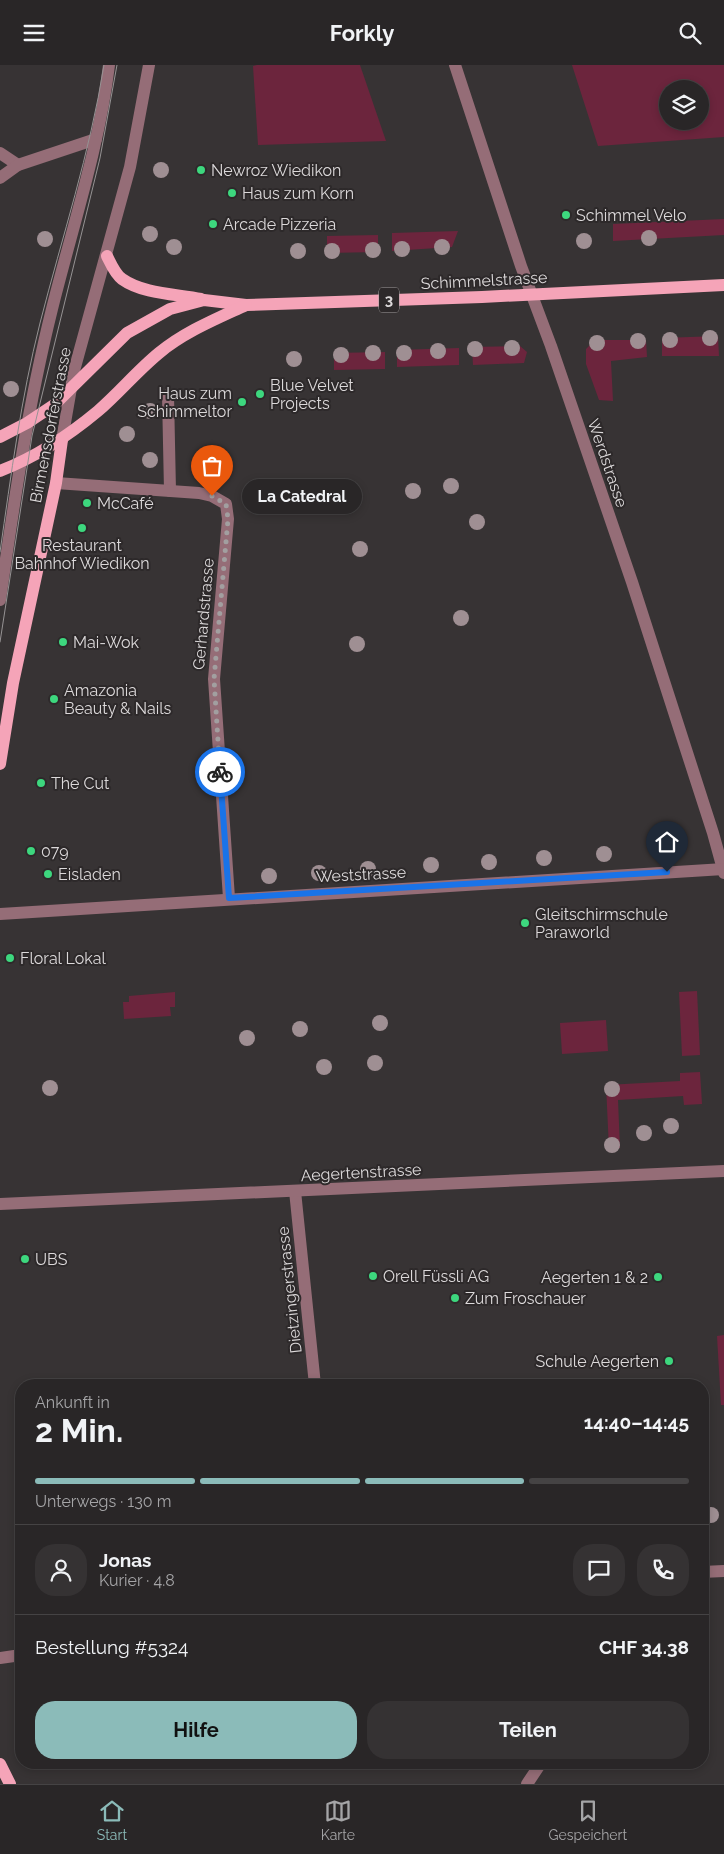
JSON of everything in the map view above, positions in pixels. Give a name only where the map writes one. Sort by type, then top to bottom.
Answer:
[{"type":"main road","points":[[106,256],[121,278],[141,288],[204,300]]},
{"type":"main road","name":"Schimmelstrasse","points":[[0,437],[27,423],[54,405],[127,333],[170,309],[204,300],[246,305],[531,295],[724,285]]},
{"type":"main road","name":"Schimmelstrasse","points":[[62,440],[98,410],[159,353],[175,341],[246,305]]},
{"type":"main road","name":"3","points":[[0,471],[20,463],[62,440]]},
{"type":"main road","name":"Birmensdorferstrasse","points":[[0,764],[13,683],[56,483],[62,440]]},
{"type":"main road","points":[[0,1764],[10,1784]]},
{"type":"street","name":"Birmensdorferstrasse","points":[[0,600],[27,423],[52,309],[96,139],[109,65]]},
{"type":"street","name":"Birmensdorferstrasse","points":[[62,440],[70,389],[130,167],[149,65]]},
{"type":"street","name":"Werdstrasse","points":[[455,65],[531,295],[551,346],[635,591],[724,873]]},
{"type":"street","points":[[0,178],[18,165],[96,139]]},
{"type":"street","points":[[0,153],[18,165]]},
{"type":"street","points":[[168,395],[170,491]]},
{"type":"street","name":"Gerhardstrasse","points":[[56,483],[212,496],[226,504],[228,519],[214,679],[229,898]]},
{"type":"street","name":"Weststrasse","points":[[0,914],[229,898],[724,869]]},
{"type":"street","name":"Aegertenstrasse","points":[[0,1204],[724,1171]]},
{"type":"street","name":"Dietzingerstrasse","points":[[295,1191],[314,1379]]},
{"type":"street","points":[[709,1572],[724,1571]]},
{"type":"street","points":[[0,1658],[15,1656]]},
{"type":"street","points":[[527,1784],[537,1769]]},
{"type":"shaded area","points":[[360,65],[386,141],[258,145],[253,66]]},
{"type":"shaded area","points":[[572,65],[724,65],[724,137],[598,146]]},
{"type":"shaded area","points":[[724,219],[724,235],[613,241],[613,224]]},
{"type":"shaded area","points":[[458,231],[452,247],[392,251],[392,233]]},
{"type":"shaded area","points":[[378,235],[378,252],[327,253],[327,236]]},
{"type":"shaded area","points":[[718,336],[719,356],[662,356],[662,338]]},
{"type":"shaded area","points":[[595,340],[646,340],[647,357],[611,361],[613,401],[599,400],[586,364],[586,349]]},
{"type":"shaded area","points":[[520,346],[527,352],[524,363],[473,365],[472,347]]},
{"type":"shaded area","points":[[459,348],[459,365],[397,367],[397,350]]},
{"type":"shaded area","points":[[385,352],[385,369],[334,370],[334,353]]},
{"type":"shaded area","points":[[697,991],[700,1055],[682,1056],[679,992]]},
{"type":"shaded area","points":[[175,992],[175,1007],[170,1007],[171,1016],[124,1019],[123,1002],[129,1002],[129,996]]},
{"type":"shaded area","points":[[606,1020],[608,1051],[562,1054],[560,1023]]},
{"type":"shaded area","points":[[700,1072],[702,1104],[684,1105],[683,1096],[618,1100],[620,1148],[609,1149],[606,1085],[680,1081],[680,1073]]},
{"type":"shaded area","points":[[724,1335],[724,1405],[721,1405],[717,1336]]},
{"type":"tram line","points":[[0,552],[17,437],[33,351],[83,163],[104,65]]},
{"type":"tram line","points":[[0,642],[32,436],[100,158],[117,65]]},
{"type":"way so far","points":[[212,496],[226,504],[228,519],[214,679],[220,772]]},
{"type":"place","name":"Newroz Wiedikon","points":[[201,170]]},
{"type":"place","name":"Haus zum Korn","points":[[232,193]]},
{"type":"place","name":"Schimmel Velo","points":[[566,215]]},
{"type":"place","name":"Arcade Pizzeria","points":[[213,224]]},
{"type":"place","name":"Blue Velvet Projects","points":[[260,394]]},
{"type":"place","name":"Haus zum Schimmeltor","points":[[242,402]]},
{"type":"place","name":"La Catedral","points":[[212,496]]},
{"type":"place","name":"McCafé","points":[[87,503]]},
{"type":"place","name":"Restaurant Bahnhof Wiedikon","points":[[82,528]]},
{"type":"place","name":"Mai-Wok","points":[[63,642]]},
{"type":"place","name":"Amazonia Beauty & Nails","points":[[54,699]]},
{"type":"place","name":"The Cut","points":[[41,783]]},
{"type":"place","name":"079","points":[[31,851]]},
{"type":"place","name":"Eisladen","points":[[48,874]]},
{"type":"place","name":"Gleitschirmschule Paraworld","points":[[525,923]]},
{"type":"place","name":"Floral Lokal","points":[[10,958]]},
{"type":"place","name":"UBS","points":[[25,1259]]},
{"type":"place","name":"Orell Füssli AG","points":[[373,1276]]},
{"type":"place","name":"Aegerten 1 & 2","points":[[658,1277]]},
{"type":"place","name":"Zum Froschauer","points":[[455,1298]]},
{"type":"place","name":"Schule Aegerten","points":[[669,1361]]},
{"type":"route","points":[[220,772],[229,898],[667,872]]}]
